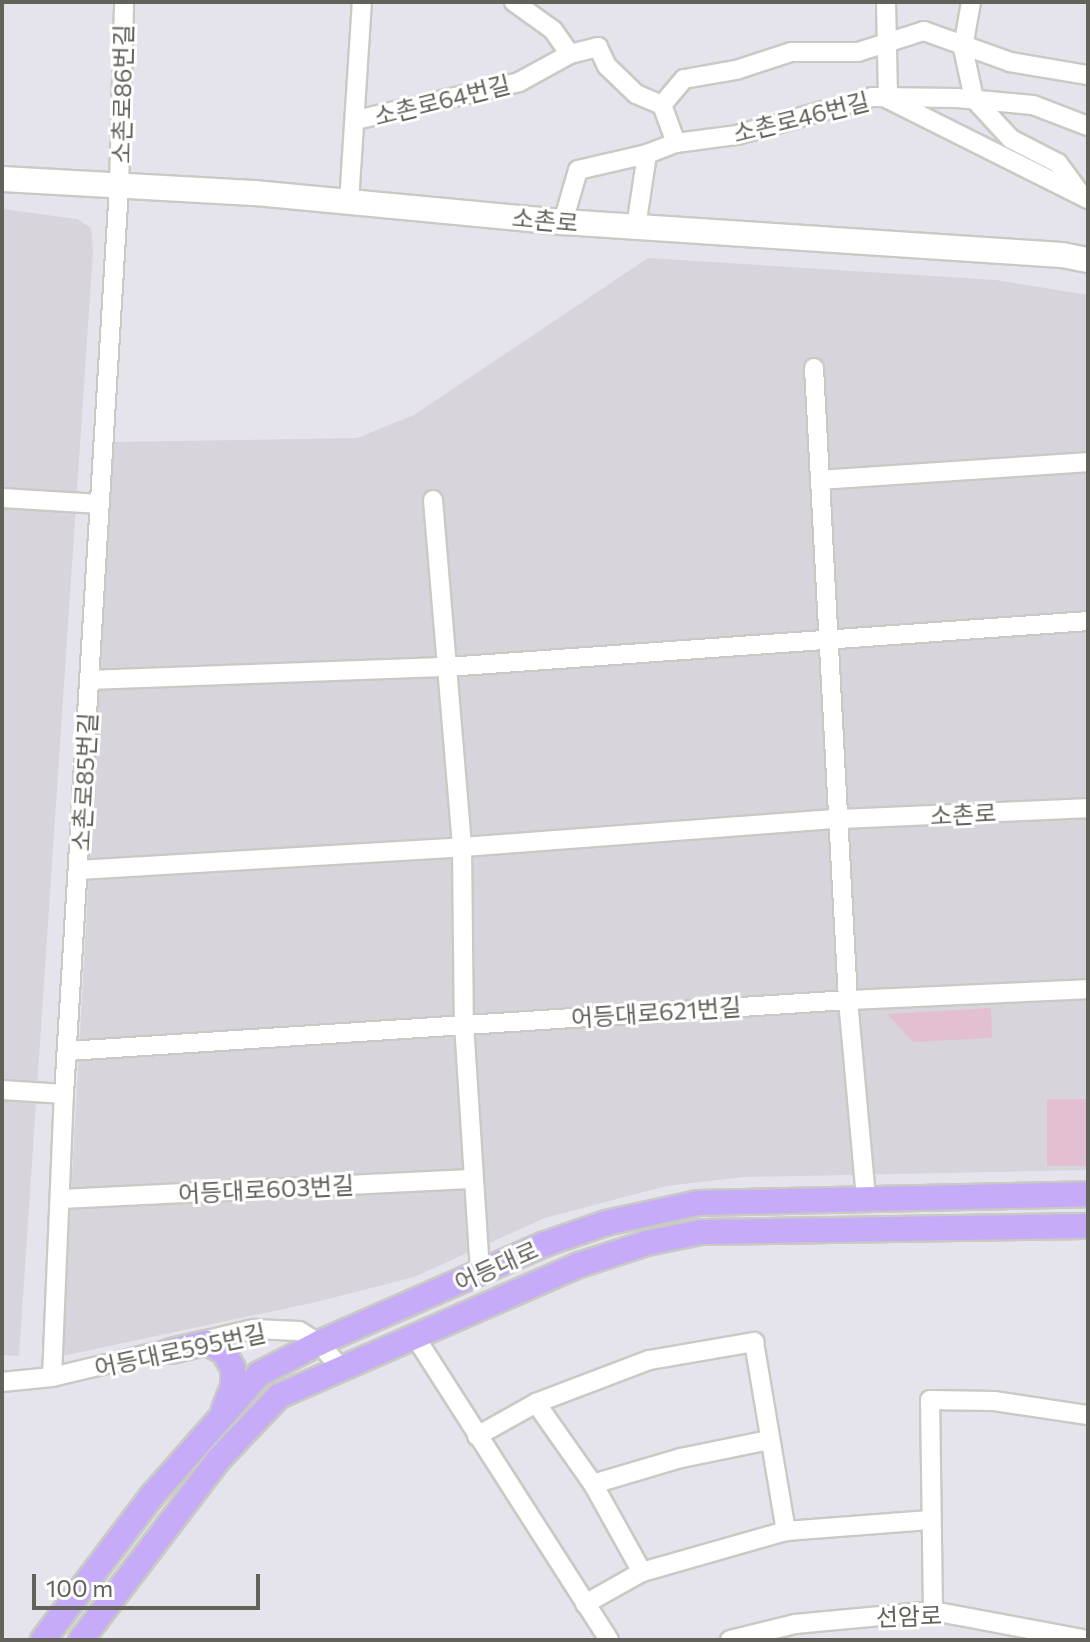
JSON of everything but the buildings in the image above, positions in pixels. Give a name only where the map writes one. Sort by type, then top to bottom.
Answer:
[{"type":"main road","name":"어등대로","points":[[43,1640],[152,1496],[259,1374],[319,1343],[480,1273],[606,1223],[698,1203],[1088,1194]]},
{"type":"main road","name":"어등대로","points":[[81,1640],[218,1460],[279,1396],[343,1371],[579,1265],[647,1243],[701,1232],[1088,1226]]},
{"type":"main road","points":[[171,1351],[207,1343],[224,1352],[233,1368],[233,1386],[223,1414]]},
{"type":"street","name":"소촌로86번길","points":[[119,186],[124,2]]},
{"type":"street","points":[[349,202],[362,2]]},
{"type":"street","points":[[514,2],[553,30],[570,54],[598,47],[607,66],[636,94],[662,105],[676,143],[647,154],[578,170],[563,222]]},
{"type":"street","points":[[886,2],[888,99],[1084,197]]},
{"type":"street","points":[[971,2],[963,48],[974,99],[1011,139],[1058,163],[1084,197]]},
{"type":"street","name":"소촌로46번길","points":[[662,105],[684,79],[736,70],[791,52],[858,52],[924,31],[963,48],[1010,62],[1088,75]]},
{"type":"street","name":"소촌로64번길","points":[[356,120],[519,82],[570,54]]},
{"type":"street","name":"소촌로46번길","points":[[676,143],[737,135],[872,97],[974,99],[1033,105],[1088,126]]},
{"type":"street","points":[[636,227],[647,154]]},
{"type":"street","name":"소촌로","points":[[2,179],[349,202],[563,222],[1062,255],[1088,260]]},
{"type":"street","name":"소촌로85번길","points":[[52,1377],[64,1094],[119,186]]},
{"type":"street","points":[[814,368],[848,1000],[866,1199]]},
{"type":"street","points":[[820,480],[1088,462]]},
{"type":"street","points":[[2,498],[100,504]]},
{"type":"street","points":[[433,500],[462,847],[464,1024],[480,1273]]},
{"type":"street","points":[[90,680],[447,667],[829,637],[1088,621]]},
{"type":"street","name":"소촌로","points":[[838,819],[1088,808]]},
{"type":"street","points":[[79,870],[462,847],[838,819]]},
{"type":"street","points":[[848,1000],[1088,989]]},
{"type":"street","name":"어등대로621번길","points":[[68,1051],[848,1000]]},
{"type":"street","points":[[2,1090],[64,1094]]},
{"type":"street","name":"어등대로603번길","points":[[60,1199],[472,1179]]},
{"type":"street","name":"어등대로595번길","points":[[2,1382],[52,1377],[254,1329],[299,1331],[319,1343]]},
{"type":"street","points":[[416,1338],[609,1640]]},
{"type":"street","points":[[477,1436],[536,1403],[649,1360],[754,1342],[786,1531]]},
{"type":"street","points":[[319,1343],[343,1371]]},
{"type":"street","points":[[933,1611],[930,1400],[994,1401],[1088,1415]]},
{"type":"street","points":[[536,1403],[593,1484],[642,1572]]},
{"type":"street","points":[[593,1484],[681,1458],[769,1440]]},
{"type":"street","points":[[585,1604],[642,1572],[786,1531],[930,1520]]},
{"type":"street","name":"선암로","points":[[730,1640],[795,1624],[933,1611],[1088,1640]]},
{"type":"shaded area","points":[[2,209],[77,219],[91,228],[93,251],[19,1356],[2,1355]]},
{"type":"shaded area","points":[[648,258],[996,280],[1088,295],[1088,1170],[744,1177],[666,1186],[545,1218],[414,1277],[312,1303],[62,1356],[113,442],[357,438],[414,415]]},
{"type":"shaded area","points":[[991,1008],[992,1038],[913,1042],[887,1014]]},
{"type":"shaded area","points":[[1047,1099],[1088,1099],[1088,1166],[1047,1166]]}]
